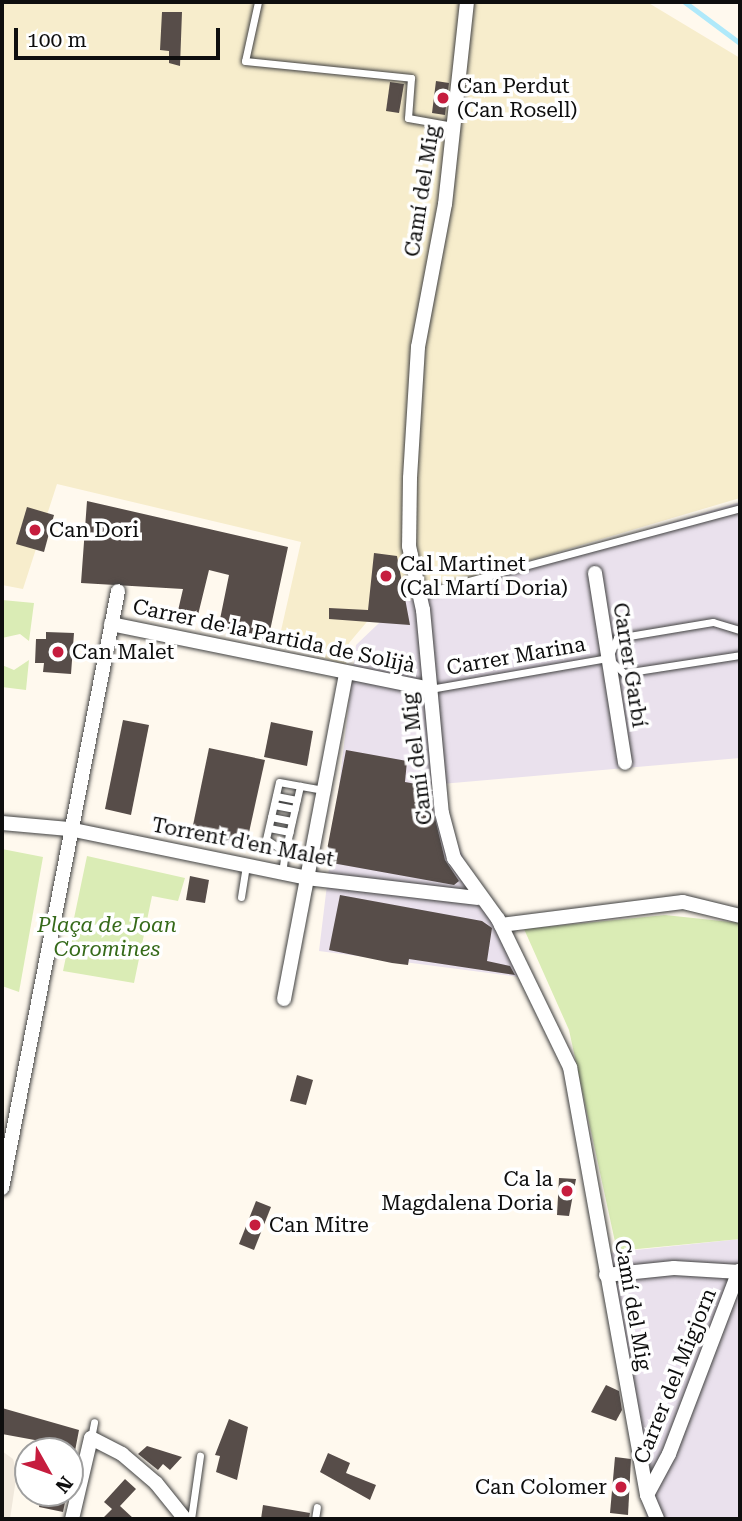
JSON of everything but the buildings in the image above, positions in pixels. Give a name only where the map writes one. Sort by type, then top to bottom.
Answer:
[{"type":"street","name":"Camí del Mig","points":[[467,2],[454,126],[418,347],[409,546],[419,594],[442,813],[454,858],[478,898],[501,925],[570,1066],[647,1495],[657,1519]]},
{"type":"street","name":"Carrer Garbí","points":[[595,573],[625,763]]},
{"type":"street","points":[[2,1188],[69,829],[118,591]]},
{"type":"street","name":"Carrer de la Partida de Solijà","points":[[111,624],[430,689]]},
{"type":"street","points":[[284,999],[346,674]]},
{"type":"street","name":"Torrent d'en Malet","points":[[2,823],[69,829],[307,878],[478,898]]},
{"type":"street","points":[[501,925],[683,902],[740,916]]},
{"type":"street","points":[[606,1275],[674,1268],[740,1272]]},
{"type":"street","name":"Carrer del Migjorn","points":[[647,1495],[669,1454],[740,1272]]},
{"type":"street","points":[[72,1519],[90,1438],[122,1454],[156,1483],[185,1519]]},
{"type":"lane","points":[[258,2],[245,61],[411,78],[408,118],[454,126]]},
{"type":"lane","points":[[419,594],[740,508]]},
{"type":"lane","name":"Carrer Marina","points":[[608,658],[618,638],[713,622],[740,630]]},
{"type":"lane","name":"Carrer Marina","points":[[608,658],[624,673],[740,655]]},
{"type":"lane","name":"Carrer Marina","points":[[430,689],[608,658]]},
{"type":"lane","points":[[285,852],[267,839],[279,782],[323,790]]},
{"type":"lane","points":[[282,873],[300,786]]},
{"type":"lane","points":[[276,796],[297,800]]},
{"type":"lane","points":[[274,805],[295,809]]},
{"type":"lane","points":[[271,817],[292,821]]},
{"type":"lane","points":[[269,828],[290,831]]},
{"type":"lane","points":[[241,897],[246,865]]},
{"type":"lane","points":[[90,1438],[94,1422]]},
{"type":"lane","points":[[191,1519],[200,1456]]},
{"type":"lane","points":[[315,1519],[317,1507]]},
{"type":"shaded area","points":[[2,2],[647,2],[740,58],[740,498],[382,604],[349,643],[346,665],[278,644],[301,542],[57,484],[23,589],[2,585]]},
{"type":"shaded area","points":[[740,502],[740,758],[430,785],[519,977],[319,951],[356,645],[400,603]]},
{"type":"shaded area","points":[[740,1239],[740,1519],[647,1519],[598,1254]]},
{"type":"shaded area","points":[[2,1451],[14,1462],[14,1492],[10,1519],[2,1519]]},
{"type":"green space","points":[[2,600],[34,603],[29,641],[20,634],[2,638]]},
{"type":"green space","points":[[29,660],[26,690],[2,687],[2,665],[14,670]]},
{"type":"green space","points":[[2,849],[43,857],[19,992],[2,986]]},
{"type":"green space","name":"Plaça de Joan Coromines","points":[[87,856],[185,878],[178,901],[152,896],[134,983],[63,971]]},
{"type":"green space","points":[[665,915],[740,923],[740,1239],[617,1251],[569,1030],[524,929]]},
{"type":"waterway","points":[[685,2],[740,43]]},
{"type":"place","name":"Can Perdut (Can Rosell)","points":[[443,98]]},
{"type":"place","name":"Can Dori","points":[[35,530]]},
{"type":"place","name":"Cal Martinet (Cal Martí Doria)","points":[[386,576]]},
{"type":"place","name":"Can Malet","points":[[58,652]]},
{"type":"place","name":"Ca la Magdalena Doria","points":[[567,1191]]},
{"type":"place","name":"Can Mitre","points":[[255,1225]]},
{"type":"place","name":"Can Colomer","points":[[621,1487]]}]
